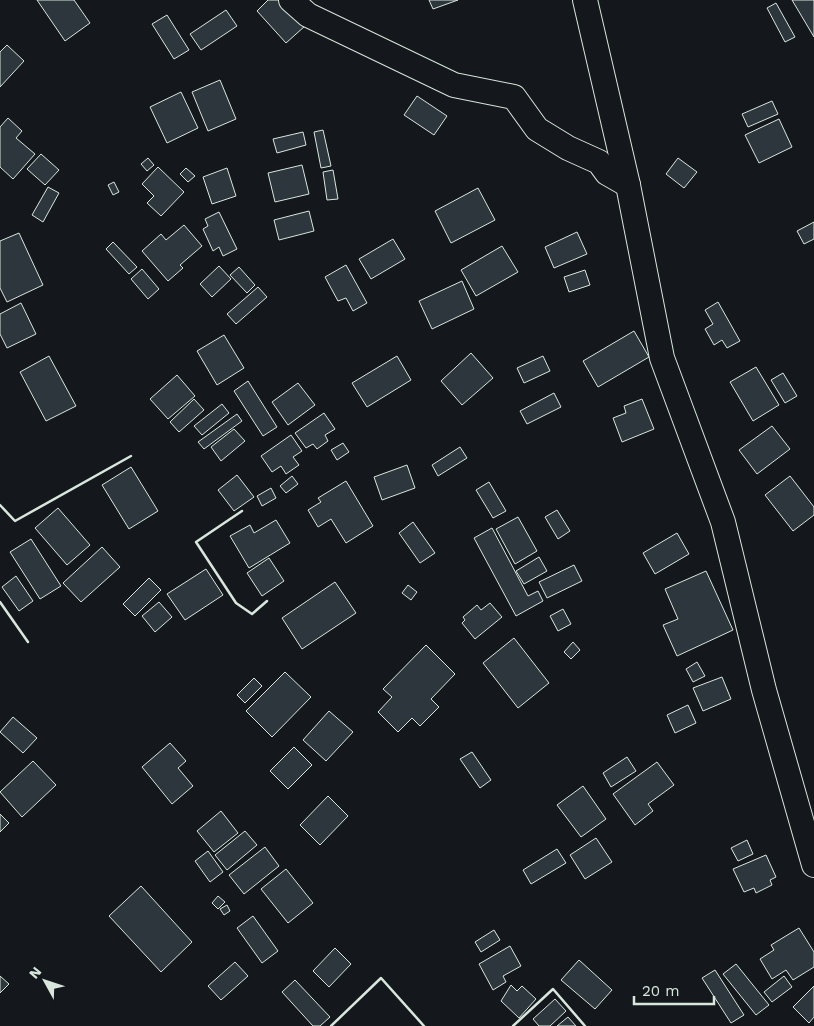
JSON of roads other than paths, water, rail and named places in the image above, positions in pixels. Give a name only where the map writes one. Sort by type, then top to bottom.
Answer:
[{"type":"street","points":[[291,0],[308,15],[454,85],[514,96],[537,129],[568,148],[599,162],[607,173],[628,185]]},
{"type":"street","points":[[585,0],[628,185],[662,358],[723,522],[764,690],[814,865]]}]
